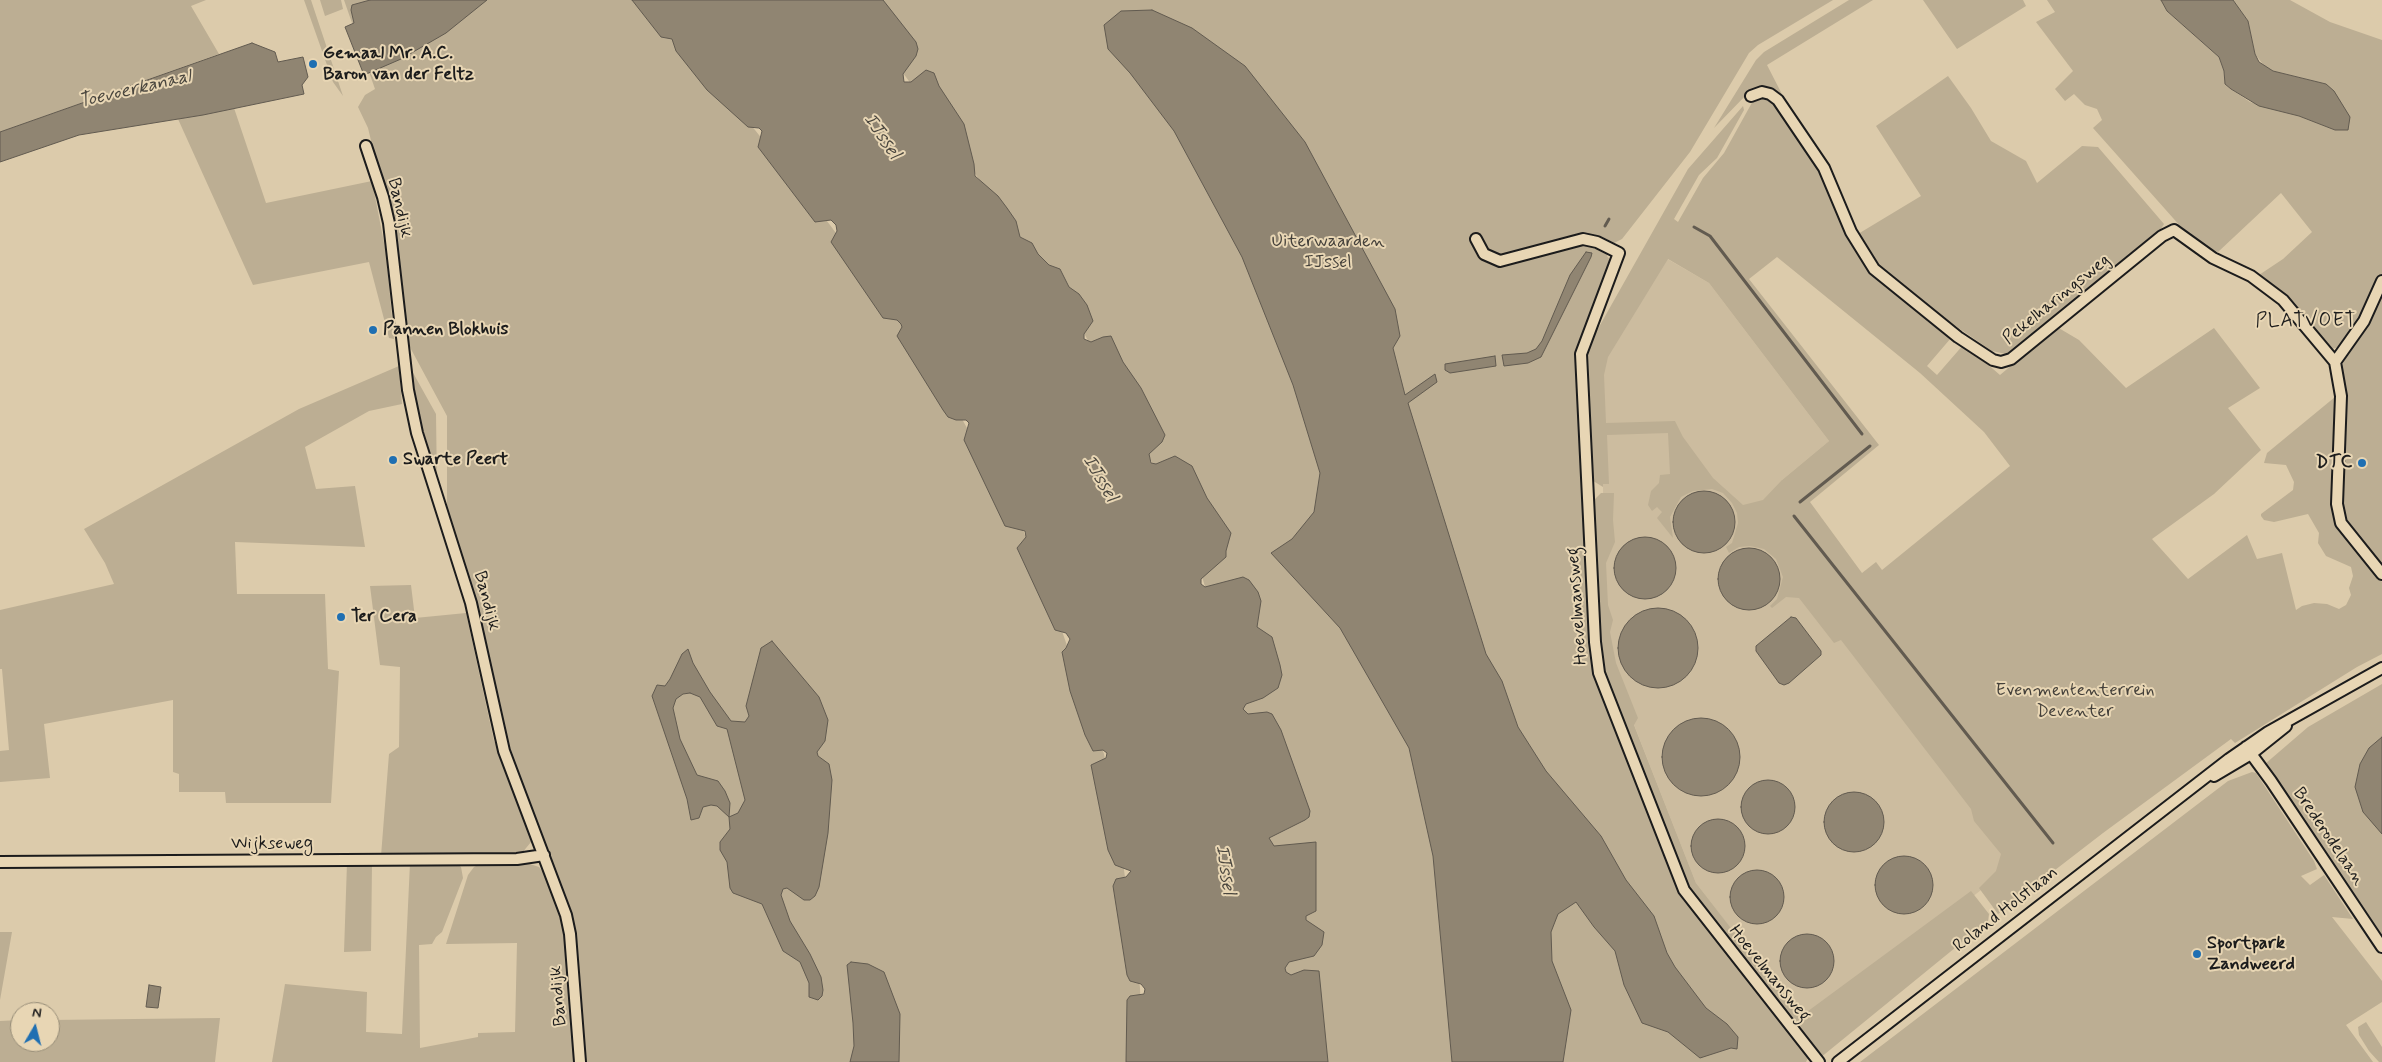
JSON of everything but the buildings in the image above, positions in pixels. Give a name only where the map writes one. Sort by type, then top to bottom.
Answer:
[{"type":"street","name":"Pekelharingsweg","points":[[1750,96],[1762,92],[1770,94],[1778,100],[1824,168],[1851,232],[1874,269],[1958,337],[1993,360],[2001,362],[2011,359],[2162,236],[2174,230],[2214,258],[2251,276],[2283,300],[2336,362]]},
{"type":"street","name":"Bandijk","points":[[366,146],[383,196],[389,223],[408,390],[416,433],[471,603],[504,751],[566,915],[570,934],[580,1062]]},
{"type":"street","name":"Hoevelmansweg","points":[[1476,239],[1484,254],[1500,261],[1583,239],[1597,242],[1619,253],[1586,337],[1580,361],[1595,642],[1599,673],[1684,890],[1819,1062]]},
{"type":"street","points":[[2382,281],[2364,321],[2336,362],[2341,396],[2337,504],[2342,523],[2382,574]]},
{"type":"street","name":"Roland Holstlaan","points":[[1838,1062],[2088,866],[2196,786],[2295,718],[2382,668]]},
{"type":"street","name":"Brederodelaan","points":[[2249,751],[2382,947]]},
{"type":"street","name":"Wijkseweg","points":[[0,862],[509,859],[544,855]]},
{"type":"shaded area","points":[[1650,249],[1709,283],[1829,441],[1782,480],[2021,859],[1806,1026],[1696,883],[1604,648],[1603,484],[1587,360]]},
{"type":"green space","points":[[0,0],[206,0],[191,6],[219,54],[0,132]]},
{"type":"green space","points":[[304,0],[311,0],[343,96],[333,82]]},
{"type":"green space","points":[[320,0],[341,0],[343,9],[325,16]]},
{"type":"green space","points":[[344,0],[639,0],[755,130],[830,225],[902,322],[962,419],[1023,530],[1063,634],[1104,754],[1124,870],[1140,988],[1143,1062],[583,1062],[569,914],[510,757],[474,596],[447,516],[447,416],[405,338],[379,174],[368,128],[358,107],[365,95],[375,89]]},
{"type":"green space","name":"Uiterwaarden IJssel","points":[[843,0],[1833,0],[1758,45],[1749,53],[1690,152],[1622,239],[1612,244],[1607,256],[1612,262],[1577,361],[1591,654],[1595,678],[1683,900],[1718,938],[1807,1050],[1806,1055],[1804,1054],[1808,1058],[1806,1062],[1295,1062],[1242,709],[1203,580],[1150,458],[1085,335],[1021,238],[906,77]]},
{"type":"green space","points":[[1849,0],[1873,0],[1767,65],[1786,102],[1777,96],[1749,92],[1714,128],[1756,60],[1764,52]]},
{"type":"green space","points":[[1923,0],[2023,0],[2026,6],[1957,49]]},
{"type":"green space","points":[[2047,0],[2161,0],[2167,11],[2219,57],[2224,71],[2225,84],[2231,89],[2250,102],[2299,116],[2335,130],[2326,84],[2273,71],[2265,67],[2255,54],[2248,21],[2233,0],[2290,0],[2330,22],[2382,40],[2382,277],[2370,304],[2339,347],[2332,349],[2326,345],[2285,298],[2259,275],[2283,259],[2312,232],[2281,193],[2218,252],[2208,248],[2181,227],[2093,128],[2102,120],[2097,109],[2085,105],[2074,94],[2065,101],[2055,89],[2073,71],[2036,22],[2055,12]]},
{"type":"green space","points":[[1948,76],[1971,108],[1991,141],[2026,161],[2037,183],[2082,146],[2098,147],[2164,224],[2159,232],[2121,265],[2006,354],[1992,351],[1909,294],[1881,270],[1866,251],[1858,234],[1921,196],[1876,126]]},
{"type":"green space","name":"Evenmententerrein Deventer","points":[[1760,96],[1772,99],[1801,140],[1817,169],[1828,179],[1853,244],[1951,338],[1927,366],[1937,375],[1964,344],[2000,375],[2057,327],[2079,340],[2126,388],[2214,328],[2260,388],[2228,408],[2261,450],[2214,494],[2152,539],[2188,579],[2247,535],[2257,559],[2282,553],[2296,610],[2302,606],[2314,603],[2327,604],[2339,609],[2346,605],[2351,595],[2349,588],[2353,576],[2351,567],[2326,556],[2318,543],[2319,533],[2308,514],[2274,522],[2264,520],[2261,516],[2261,514],[2293,490],[2294,482],[2286,465],[2264,463],[2267,453],[2335,397],[2331,472],[2334,514],[2342,532],[2382,582],[2382,654],[2357,667],[2235,743],[2231,739],[2103,833],[1998,914],[1979,888],[1996,871],[2001,854],[1974,821],[1971,809],[1841,640],[1834,643],[1799,598],[1786,597],[1772,608],[1770,606],[1777,599],[1783,577],[1776,559],[1764,549],[1750,546],[1739,547],[1729,553],[1726,547],[1732,543],[1738,523],[1737,513],[1732,503],[1723,493],[1712,489],[1693,491],[1681,497],[1670,517],[1673,538],[1657,518],[1662,512],[1657,507],[1652,511],[1648,505],[1651,491],[1659,483],[1660,475],[1670,474],[1668,433],[1607,435],[1609,484],[1603,484],[1603,487],[1590,479],[1586,350],[1688,169],[1743,106],[1744,110],[1717,158],[1699,175],[1674,219],[1678,222],[1703,178],[1724,153],[1754,99]],"holes":[[[1777,257],[1920,373],[1984,432],[2010,466],[1882,570],[1876,562],[1862,573],[1810,502],[1879,445],[1749,279]],[[1668,259],[1709,283],[1829,441],[1782,480],[1763,500],[1743,505],[1713,478],[1683,437],[1675,421],[1606,423],[1604,375],[1608,357]]]},
{"type":"green space","points":[[234,108],[266,203],[372,181],[386,253],[394,339],[389,338],[369,262],[253,285],[178,119]]},
{"type":"green space","name":"DTC","points":[[2382,292],[2382,569],[2349,527],[2340,492],[2345,434],[2342,365]]},
{"type":"green space","points":[[407,362],[436,414],[437,488],[421,438]]},
{"type":"green space","points":[[399,366],[402,404],[369,411],[305,447],[316,489],[355,486],[365,547],[235,542],[237,594],[325,594],[328,669],[339,671],[331,803],[226,803],[225,792],[179,792],[179,774],[173,772],[173,700],[44,724],[50,778],[0,782],[0,751],[9,750],[2,669],[0,669],[0,610],[114,584],[105,563],[84,529],[299,409]]},
{"type":"green space","points":[[1601,493],[1614,493],[1613,520],[1615,542],[1606,563],[1608,605],[1613,620],[1610,632],[1616,663],[1638,718],[1634,725],[1696,883],[1800,1017],[1971,891],[1989,914],[1988,921],[1820,1058],[1690,895],[1608,686],[1601,661],[1592,502]]},
{"type":"green space","points":[[411,585],[415,618],[466,613],[494,741],[503,756],[530,834],[531,842],[522,853],[381,856],[389,754],[399,747],[400,667],[380,665],[370,586]]},
{"type":"green space","points":[[2382,684],[2382,940],[2265,764],[2308,727]]},
{"type":"green space","name":"Sportpark Zandweerd","points":[[2252,772],[2256,773],[2314,861],[2317,869],[2301,876],[2310,885],[2324,875],[2353,919],[2332,917],[2382,981],[2382,1002],[2346,1025],[2373,1062],[1860,1062],[2228,781]]},
{"type":"green space","points":[[455,862],[461,867],[463,878],[442,932],[432,944],[419,945],[420,1048],[478,1037],[478,1033],[515,1032],[517,943],[446,944],[468,875],[474,867],[484,862],[530,864],[539,867],[546,876],[562,918],[576,1062],[272,1062],[285,984],[367,992],[366,1032],[402,1034],[410,863]]},
{"type":"green space","points":[[347,863],[372,863],[371,951],[344,952]]},
{"type":"green space","points":[[0,932],[12,932],[0,1000]]},
{"type":"green space","points":[[220,1018],[215,1062],[0,1062],[0,1021],[10,1020],[10,1052],[60,1052],[60,1020]]},
{"type":"green space","points":[[2366,1022],[2382,1047],[2382,1062],[2379,1062],[2369,1051],[2359,1035],[2358,1027]]},
{"type":"water","points":[[370,0],[487,0],[446,33],[401,59],[364,75],[345,27],[354,23],[351,10],[352,5]]},
{"type":"water","name":"IJssel","points":[[632,0],[883,0],[916,42],[918,49],[916,56],[903,74],[904,82],[911,82],[926,70],[934,73],[939,86],[964,124],[974,164],[975,176],[998,196],[1007,208],[1016,221],[1020,237],[1032,243],[1038,254],[1049,265],[1060,269],[1069,287],[1079,294],[1087,305],[1093,321],[1084,334],[1084,339],[1091,342],[1111,336],[1123,362],[1141,388],[1165,435],[1162,442],[1149,454],[1151,463],[1156,464],[1175,456],[1192,466],[1207,498],[1231,533],[1226,557],[1201,579],[1201,584],[1205,587],[1243,577],[1249,580],[1258,592],[1261,601],[1257,627],[1272,637],[1282,675],[1278,688],[1263,698],[1246,704],[1243,709],[1248,714],[1267,712],[1272,714],[1281,730],[1310,811],[1309,817],[1305,820],[1269,838],[1274,846],[1316,842],[1316,911],[1306,916],[1306,920],[1324,932],[1322,945],[1314,956],[1289,962],[1285,968],[1286,972],[1291,975],[1304,970],[1319,971],[1328,1062],[1126,1062],[1127,1000],[1130,996],[1144,994],[1145,989],[1141,984],[1130,981],[1127,975],[1113,886],[1116,879],[1126,877],[1131,871],[1115,865],[1108,850],[1091,765],[1106,758],[1107,753],[1103,750],[1093,751],[1085,735],[1070,691],[1062,652],[1070,639],[1066,633],[1055,630],[1017,548],[1026,537],[1025,531],[1005,526],[964,440],[969,423],[966,420],[956,420],[948,417],[943,410],[897,336],[902,327],[901,324],[897,320],[883,318],[831,242],[837,231],[836,225],[831,220],[815,222],[758,147],[762,131],[759,128],[748,127],[707,90],[676,51],[672,39],[661,37]]},
{"type":"water","points":[[2161,0],[2233,0],[2248,21],[2255,54],[2259,62],[2273,71],[2326,84],[2334,91],[2350,117],[2348,130],[2335,130],[2299,116],[2259,106],[2231,89],[2225,84],[2224,71],[2219,57],[2167,11]]},
{"type":"water","points":[[1152,10],[1192,28],[1245,66],[1305,142],[1395,309],[1400,336],[1393,348],[1405,395],[1435,374],[1437,382],[1408,403],[1486,654],[1502,681],[1518,727],[1546,771],[1601,836],[1626,880],[1654,916],[1667,953],[1675,967],[1706,1008],[1727,1024],[1738,1037],[1737,1049],[1731,1048],[1700,1058],[1668,1032],[1642,1023],[1624,985],[1615,951],[1576,902],[1558,914],[1551,932],[1552,961],[1571,1010],[1563,1062],[1452,1062],[1433,856],[1409,748],[1340,628],[1271,553],[1292,539],[1314,512],[1320,473],[1293,385],[1242,257],[1174,131],[1130,73],[1108,49],[1104,25],[1121,11]]},
{"type":"water","name":"Toevoerkanaal","points":[[252,43],[275,52],[278,62],[303,57],[308,77],[302,85],[304,94],[203,115],[79,135],[0,162],[0,132]]},
{"type":"water","points":[[1586,252],[1592,253],[1591,257],[1541,357],[1528,363],[1504,366],[1502,355],[1527,353],[1536,349],[1542,341],[1570,275]]},
{"type":"water","points":[[1495,356],[1496,366],[1450,373],[1445,370],[1445,364]]},
{"type":"water","points":[[1698,491],[1710,491],[1726,500],[1733,510],[1735,522],[1733,534],[1726,544],[1710,553],[1698,553],[1687,548],[1678,539],[1673,528],[1673,516],[1678,505],[1687,496]]},
{"type":"water","points":[[1639,537],[1651,537],[1667,546],[1674,556],[1676,568],[1674,580],[1667,590],[1651,599],[1639,599],[1628,594],[1619,585],[1614,574],[1614,562],[1619,551],[1628,542]]},
{"type":"water","points":[[1743,548],[1755,548],[1771,557],[1778,567],[1780,579],[1778,591],[1771,601],[1755,610],[1743,610],[1732,605],[1723,596],[1718,585],[1718,573],[1723,562],[1732,553]]},
{"type":"water","points":[[1658,608],[1673,611],[1686,620],[1695,633],[1698,648],[1695,663],[1686,676],[1673,685],[1658,688],[1643,685],[1630,676],[1621,663],[1618,648],[1621,633],[1630,620],[1643,611]]},
{"type":"water","points":[[1791,617],[1796,618],[1821,651],[1821,655],[1789,683],[1784,685],[1779,683],[1756,651],[1756,646]]},
{"type":"water","points":[[772,641],[819,697],[828,720],[825,741],[817,752],[818,756],[829,764],[832,780],[828,833],[819,887],[815,896],[810,900],[804,900],[787,888],[783,889],[781,895],[790,921],[810,954],[821,977],[823,990],[822,996],[818,1000],[809,997],[809,983],[800,962],[783,951],[762,904],[733,893],[730,888],[727,862],[720,850],[720,842],[730,829],[729,817],[717,806],[711,805],[703,807],[699,818],[691,820],[687,799],[652,696],[657,685],[665,686],[682,654],[688,649],[693,663],[710,692],[731,721],[745,722],[749,716],[746,706],[761,648]],"holes":[[[690,693],[700,697],[717,726],[727,729],[745,800],[738,813],[729,817],[730,803],[718,781],[697,775],[680,739],[673,708],[676,699],[683,694]]]},
{"type":"water","points":[[1693,718],[1709,718],[1723,724],[1734,735],[1740,749],[1740,765],[1734,779],[1723,790],[1709,796],[1693,796],[1679,790],[1668,779],[1662,765],[1662,749],[1668,735],[1679,724]]},
{"type":"water","points":[[2382,737],[2382,834],[2363,812],[2355,787],[2360,764],[2369,748]]},
{"type":"water","points":[[1763,780],[1773,780],[1783,784],[1791,792],[1795,807],[1791,822],[1783,830],[1773,834],[1763,834],[1753,830],[1745,822],[1741,812],[1741,802],[1745,792],[1753,784]]},
{"type":"water","points":[[1854,792],[1871,797],[1879,805],[1884,822],[1879,839],[1871,847],[1854,852],[1837,847],[1829,839],[1824,822],[1829,805],[1837,797]]},
{"type":"water","points":[[1713,819],[1723,819],[1733,823],[1741,831],[1745,846],[1741,861],[1733,869],[1723,873],[1713,873],[1703,869],[1695,861],[1691,851],[1691,841],[1695,831],[1703,823]]},
{"type":"water","points":[[1904,856],[1915,858],[1925,864],[1931,874],[1933,885],[1931,896],[1925,906],[1915,912],[1904,914],[1893,912],[1883,906],[1877,896],[1875,885],[1877,874],[1883,864],[1893,858]]},
{"type":"water","points":[[1752,870],[1762,870],[1772,874],[1780,882],[1784,897],[1780,912],[1772,920],[1762,924],[1752,924],[1742,920],[1734,912],[1730,902],[1730,892],[1734,882],[1742,874]]},
{"type":"water","points":[[1802,934],[1812,934],[1822,938],[1830,946],[1834,961],[1830,976],[1822,984],[1812,988],[1802,988],[1792,984],[1784,976],[1780,966],[1780,956],[1784,946],[1792,938]]},
{"type":"water","points":[[851,962],[868,964],[884,972],[900,1014],[899,1062],[850,1062],[854,1046],[847,965]]},
{"type":"water","points":[[149,985],[161,987],[158,1008],[146,1007]]},
{"type":"waterway","points":[[1605,226],[1609,219]]},
{"type":"waterway","points":[[1694,227],[1710,236],[1862,434]]},
{"type":"waterway","points":[[1800,502],[1870,446]]},
{"type":"waterway","points":[[1794,516],[2053,843]]},
{"type":"place","name":"Gemaal Mr. A.C. Baron van der Feltz","points":[[313,64]]},
{"type":"place","name":"Pannen Blokhuis","points":[[373,330]]},
{"type":"place","name":"Swarte Peert","points":[[393,460]]},
{"type":"place","name":"DTC","points":[[2362,463]]},
{"type":"place","name":"Ter Cera","points":[[341,617]]},
{"type":"place","name":"Sportpark Zandweerd","points":[[2197,954]]},
{"type":"district","name":"PLATVOET","points":[[2306,322]]}]
